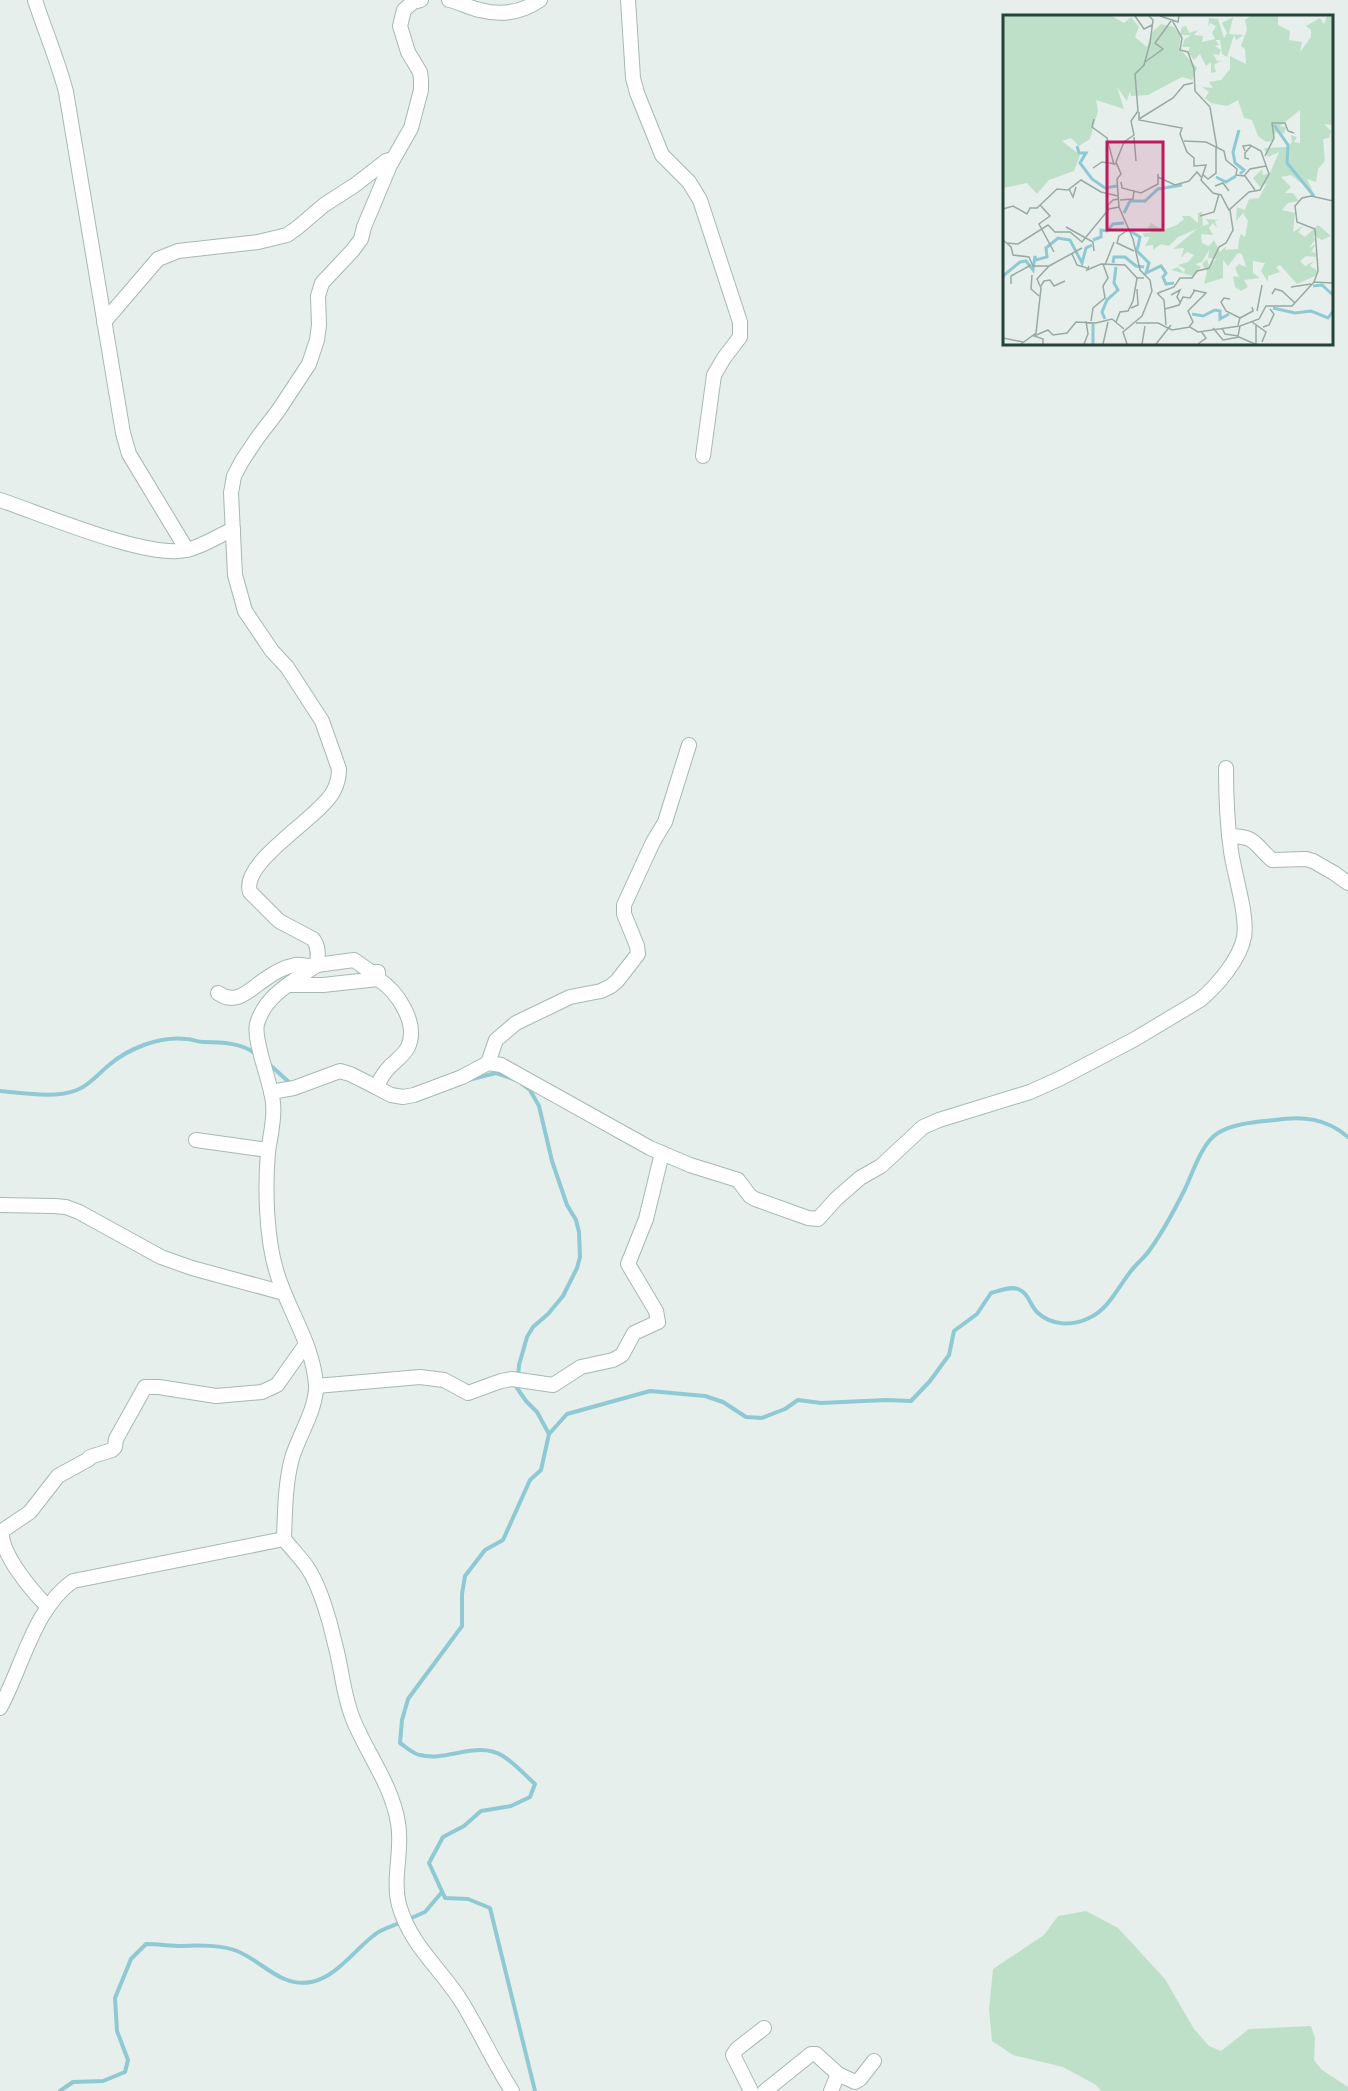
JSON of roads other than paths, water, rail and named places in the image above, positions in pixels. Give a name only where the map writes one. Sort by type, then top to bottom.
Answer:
[{"type":"street","points":[[36,0],[58,61],[66,92],[118,411],[129,454],[187,550]]},
{"type":"street","points":[[316,966],[316,942],[311,937],[279,921],[250,891],[248,881],[270,853],[323,805],[334,791],[339,778],[339,769],[322,721],[287,667],[245,611],[235,575],[231,493],[234,476],[258,436],[278,411],[309,364],[318,332],[321,283],[361,239],[364,227],[394,159],[411,128],[421,90],[420,72],[404,41],[400,26],[404,10],[413,2],[421,0]]},
{"type":"street","points":[[448,0],[480,10],[511,13],[526,9],[540,0]]},
{"type":"street","points":[[628,0],[632,33],[633,78],[637,93],[662,155],[688,182],[700,200],[740,322],[740,337],[714,375],[703,456]]},
{"type":"street","points":[[104,322],[158,259],[178,251],[258,242],[286,235],[386,161],[394,159]]},
{"type":"street","points":[[0,500],[113,539],[166,552],[187,550],[232,529]]},
{"type":"street","points":[[488,1063],[496,1040],[516,1023],[570,997],[609,988],[637,956],[638,949],[624,914],[624,905],[664,822],[689,745]]},
{"type":"street","points":[[271,1092],[294,1088],[340,1071],[397,1097],[414,1095],[462,1077],[488,1063],[501,1065],[662,1153],[690,1165],[734,1178],[755,1199],[808,1218],[821,1218],[836,1199],[860,1178],[881,1166],[923,1127],[1030,1092],[1061,1078],[1135,1039],[1208,994],[1227,970],[1244,936],[1242,906],[1226,811],[1226,768]]},
{"type":"street","points":[[1229,836],[1250,838],[1272,860],[1306,859],[1313,861],[1348,883]]},
{"type":"street","points":[[218,993],[224,998],[237,998],[266,978],[295,965],[316,966],[354,960],[371,972],[378,972],[378,979]]},
{"type":"street","points":[[316,966],[270,999],[256,1026],[257,1041],[271,1092],[273,1113],[268,1150],[266,1197],[273,1260],[314,1366],[316,1386],[314,1401],[292,1460],[286,1493],[284,1539],[315,1582],[335,1643],[353,1720],[383,1778],[393,1803],[399,1835],[396,1878],[399,1905],[407,1924],[428,1959],[462,2002],[505,2088]]},
{"type":"street","points":[[288,985],[323,985],[378,979],[392,990],[402,1002],[408,1018],[410,1041],[407,1050],[386,1071],[376,1087]]},
{"type":"street","points":[[196,1140],[268,1150]]},
{"type":"street","points":[[316,1386],[405,1377],[444,1380],[468,1392],[506,1380],[537,1381],[553,1385],[581,1366],[613,1360],[622,1355],[634,1333],[658,1322],[656,1311],[628,1264],[646,1219],[662,1153]]},
{"type":"street","points":[[0,1205],[66,1207],[161,1257],[192,1268],[284,1293]]},
{"type":"street","points":[[48,1607],[16,1573],[0,1542],[2,1531],[30,1512],[58,1476],[90,1457],[115,1448],[116,1439],[143,1388],[159,1387],[216,1396],[262,1392],[277,1384],[306,1344]]},
{"type":"street","points":[[0,1708],[48,1607],[73,1581],[284,1539]]},
{"type":"street","points":[[752,2091],[733,2054],[764,2028]]},
{"type":"street","points":[[765,2091],[810,2055],[814,2054],[838,2074],[849,2080],[857,2081],[874,2061]]},
{"type":"street","points":[[831,2091],[838,2074]]},
{"type":"waterway","points":[[0,1091],[39,1095],[68,1093],[86,1085],[126,1053],[145,1044],[166,1039],[231,1044],[244,1047],[256,1054]]},
{"type":"waterway","points":[[269,1064],[291,1084],[293,1083]]},
{"type":"waterway","points":[[468,1080],[496,1073],[516,1080]]},
{"type":"waterway","points":[[522,1084],[530,1090],[539,1106],[552,1161],[579,1232],[580,1257],[577,1268],[563,1296],[533,1327],[527,1337],[519,1365],[517,1388],[537,1412],[549,1434]]},
{"type":"waterway","points":[[535,2091],[490,1908],[468,1899],[445,1898],[429,1863],[443,1837],[464,1826],[481,1811],[511,1806],[530,1797],[535,1784],[507,1759],[493,1752],[472,1750],[430,1756],[415,1753],[400,1743],[402,1720],[408,1699],[462,1626],[462,1594],[465,1576],[485,1550],[503,1540],[530,1480],[541,1470],[549,1434],[567,1414],[650,1391],[705,1396],[723,1402],[746,1417],[762,1418],[785,1409],[798,1400],[821,1403],[911,1401],[930,1381],[949,1355],[954,1331],[977,1314],[991,1293],[1008,1288],[1018,1289],[1025,1293],[1035,1310],[1056,1322],[1083,1321],[1102,1309],[1154,1244],[1180,1199],[1202,1151],[1212,1137],[1218,1133],[1246,1124],[1295,1118],[1323,1122],[1348,1137]]},
{"type":"waterway","points":[[409,1919],[425,1912],[442,1892]]},
{"type":"waterway","points":[[60,2091],[73,2082],[103,2081],[125,2072],[128,2060],[117,2031],[115,1998],[131,1959],[146,1944],[231,1949],[246,1955],[272,1973],[300,1983],[311,1982],[328,1975],[376,1934],[402,1922]]}]
